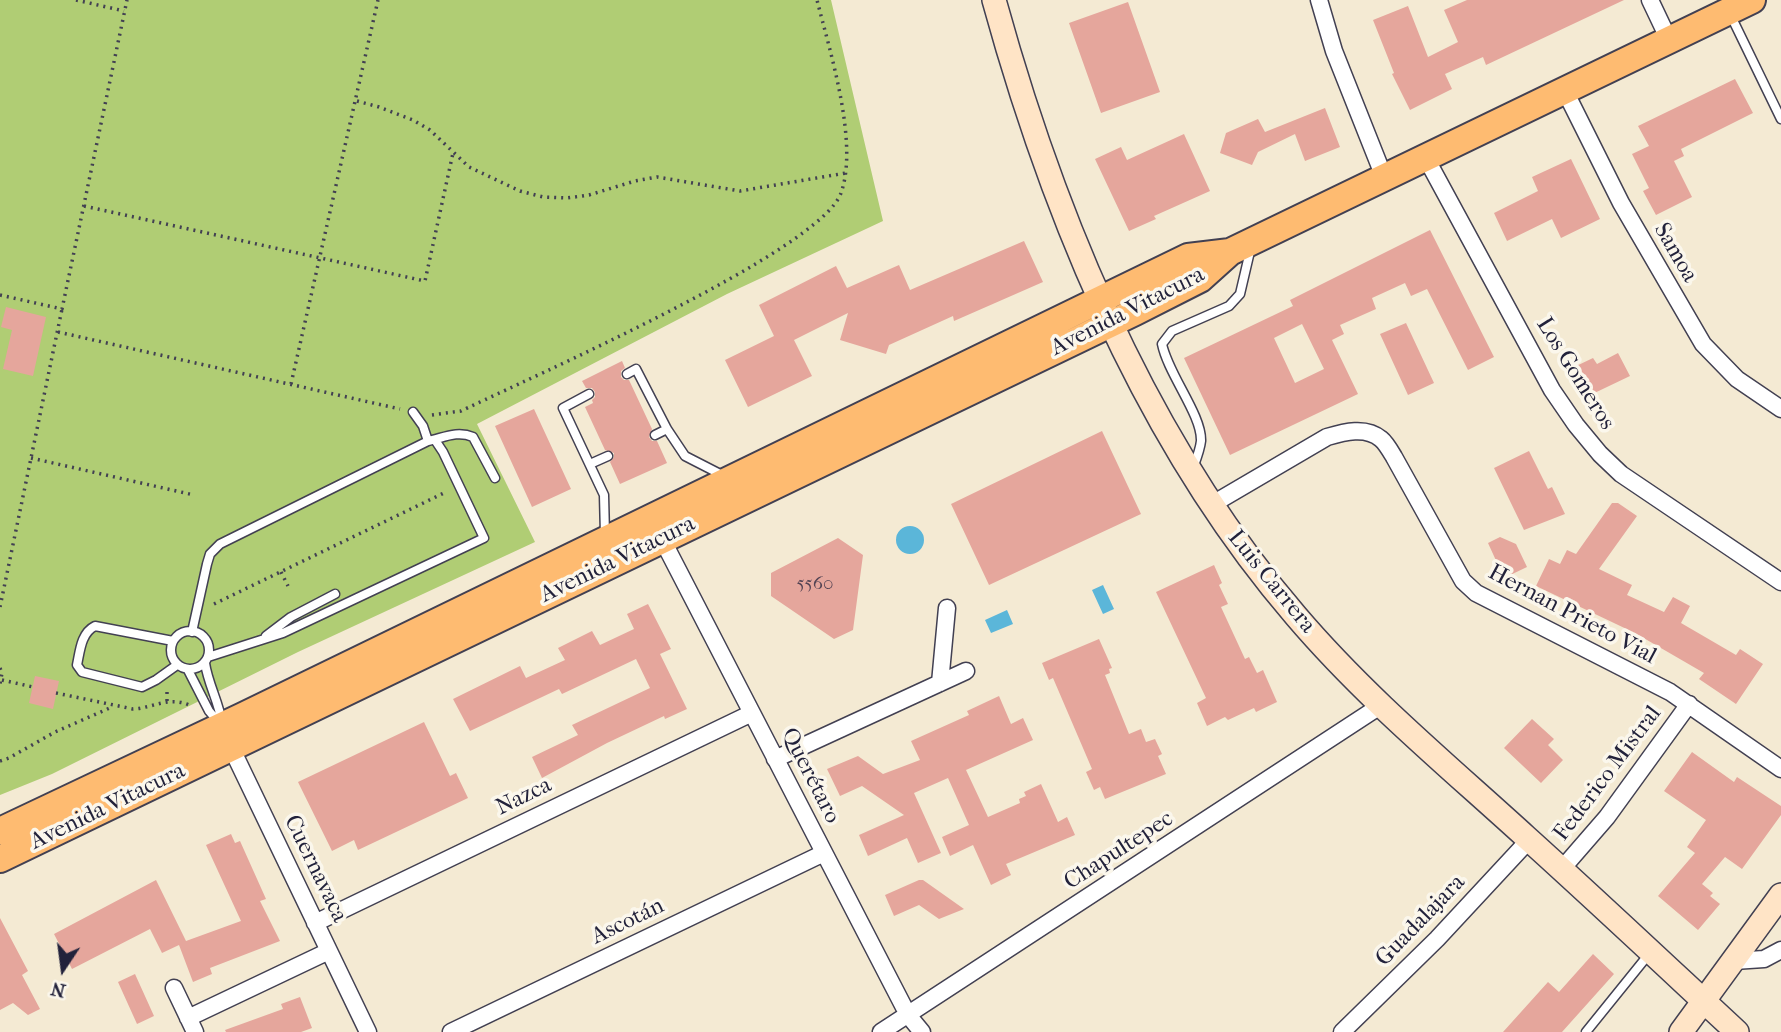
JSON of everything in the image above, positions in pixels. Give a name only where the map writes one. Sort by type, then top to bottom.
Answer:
[{"type":"main road","name":"Avenida Vitacura","points":[[0,831],[662,539],[1112,323],[1200,279],[1242,247],[1752,0]]},
{"type":"main road","name":"Avenida Vitacura","points":[[0,859],[220,735],[606,540],[1188,257],[1242,247]]},
{"type":"street","name":"Luis Carrera","points":[[994,0],[1021,90],[1060,199],[1101,299],[1149,399],[1211,505],[1295,616],[1380,706],[1737,1032]]},
{"type":"street","points":[[1319,0],[1334,51],[1384,177]]},
{"type":"street","points":[[1650,0],[1669,40]]},
{"type":"street","name":"Samoa","points":[[1565,91],[1621,203],[1696,334],[1719,363],[1737,379],[1781,409]]},
{"type":"street","name":"Los Gomeros","points":[[1426,158],[1552,390],[1600,454],[1621,474],[1662,504],[1781,582]]},
{"type":"street","name":"Hernan Prieto Vial","points":[[1211,505],[1327,437],[1348,431],[1366,432],[1381,439],[1394,457],[1463,581],[1476,593],[1689,704],[1781,769]]},
{"type":"street","name":"Querétaro","points":[[662,539],[908,1015],[922,1032]]},
{"type":"street","points":[[940,684],[947,608]]},
{"type":"street","points":[[775,758],[966,671]]},
{"type":"street","name":"Federico Mistral","points":[[1561,870],[1607,817],[1689,704]]},
{"type":"street","name":"Chapultepec","points":[[881,1032],[1380,706]]},
{"type":"street","name":"Nazca","points":[[315,923],[752,713]]},
{"type":"street","name":"Cuernavaca","points":[[220,735],[368,1032]]},
{"type":"street","name":"Guadalajara","points":[[1342,1032],[1437,939],[1529,840]]},
{"type":"street","name":"Ascotán","points":[[451,1032],[824,853]]},
{"type":"street","points":[[1681,1032],[1781,895]]},
{"type":"street","points":[[1734,961],[1764,958],[1781,950]]},
{"type":"street","points":[[174,988],[192,1025],[329,951]]},
{"type":"lane","points":[[1729,12],[1781,118]]},
{"type":"lane","points":[[1191,474],[1201,443],[1200,428],[1165,358],[1162,344],[1172,331],[1229,306],[1240,294],[1242,247]]},
{"type":"lane","points":[[627,374],[636,369],[667,429],[685,456],[730,479]]},
{"type":"lane","points":[[589,394],[563,408],[604,495],[606,540]]},
{"type":"lane","points":[[220,735],[220,706],[207,677],[206,660],[208,645],[200,634],[182,633],[173,641],[171,653],[177,665],[188,670],[194,669],[206,660],[331,611],[484,538],[459,486],[413,412]]},
{"type":"lane","points":[[655,435],[667,429]]},
{"type":"lane","points":[[192,632],[207,564],[215,547],[431,440],[460,434],[473,437],[495,478]]},
{"type":"lane","points":[[590,464],[608,456]]},
{"type":"lane","points":[[261,640],[290,617],[335,594]]},
{"type":"lane","points":[[173,641],[95,626],[90,628],[84,637],[78,665],[82,672],[139,686],[156,680],[177,665]]},
{"type":"lane","points":[[188,670],[220,735]]},
{"type":"lane","points":[[1586,1032],[1651,952]]},
{"type":"path","points":[[76,0],[124,10]]},
{"type":"path","points":[[0,607],[127,0]]},
{"type":"path","points":[[291,384],[377,0]]},
{"type":"path","points":[[58,332],[413,412],[440,416],[461,411],[645,324],[730,279],[792,240],[832,209],[841,197],[846,173],[846,137],[837,81],[817,0]]},
{"type":"path","points":[[356,101],[413,120],[430,130],[469,167],[520,191],[543,197],[567,198],[657,177],[740,191],[846,173]]},
{"type":"path","points":[[83,206],[425,281],[453,153]]},
{"type":"path","points":[[0,295],[62,309]]},
{"type":"path","points":[[31,458],[194,495]]},
{"type":"path","points":[[197,611],[459,486]]},
{"type":"path","points":[[281,572],[288,586]]},
{"type":"path","points":[[0,668],[1,682],[33,687]]},
{"type":"path","points":[[165,673],[167,701]]},
{"type":"path","points":[[56,693],[114,706],[142,709],[167,701],[188,704],[220,735]]},
{"type":"path","points":[[0,761],[55,732],[114,706]]},
{"type":"green space","points":[[0,0],[831,0],[883,221],[727,294],[477,424],[535,542],[298,652],[52,774],[0,795]]},
{"type":"water","points":[[910,526],[920,530],[924,540],[920,550],[910,554],[900,550],[896,540],[900,530]]},
{"type":"water","points":[[1103,585],[1114,609],[1103,614],[1092,590]]},
{"type":"water","points":[[1007,610],[1013,624],[991,633],[985,620]]},
{"type":"building","points":[[1467,0],[1624,0],[1486,65],[1483,57],[1445,74],[1452,89],[1410,110],[1392,74],[1394,73],[1373,20],[1408,6],[1428,57],[1458,42],[1444,10]]},
{"type":"building","points":[[1128,2],[1160,92],[1101,113],[1069,23]]},
{"type":"building","points":[[1735,79],[1753,113],[1681,149],[1684,156],[1674,161],[1692,197],[1656,215],[1643,191],[1649,188],[1632,154],[1649,146],[1638,126]]},
{"type":"building","points":[[1325,108],[1340,147],[1305,161],[1295,134],[1258,152],[1252,165],[1220,153],[1226,133],[1258,119],[1265,132]]},
{"type":"building","points":[[1184,134],[1210,191],[1154,216],[1156,219],[1129,231],[1095,159],[1121,147],[1127,160]]},
{"type":"building","points":[[1571,159],[1600,219],[1561,238],[1552,219],[1507,241],[1494,213],[1538,191],[1532,177]]},
{"type":"building","points":[[1430,230],[1494,357],[1468,370],[1427,289],[1411,296],[1405,283],[1372,298],[1376,309],[1340,325],[1344,334],[1332,340],[1358,394],[1230,455],[1184,358],[1293,306],[1290,300]],"holes":[[[1302,324],[1324,369],[1295,383],[1274,338]]]},
{"type":"building","points":[[1024,241],[1043,282],[954,321],[953,316],[889,345],[886,354],[840,340],[848,313],[794,340],[812,376],[748,407],[725,360],[774,336],[759,305],[836,266],[847,288],[899,265],[910,290]]},
{"type":"building","points":[[6,307],[46,317],[33,376],[3,369],[12,330],[1,327]]},
{"type":"building","points":[[1406,323],[1434,383],[1408,395],[1380,334]]},
{"type":"building","points":[[1618,353],[1630,376],[1584,398],[1570,369],[1593,358],[1597,364]]},
{"type":"building","points":[[622,361],[625,368],[621,371],[621,377],[629,380],[652,429],[649,437],[652,441],[657,441],[667,463],[620,484],[610,462],[614,453],[605,450],[585,407],[593,403],[595,392],[592,388],[586,388],[582,381]]},
{"type":"building","points":[[534,409],[571,489],[532,507],[495,426]]},
{"type":"building","points":[[1102,431],[1141,514],[989,585],[951,504]]},
{"type":"building","points":[[1529,451],[1548,489],[1552,487],[1565,514],[1524,530],[1494,468]]},
{"type":"building","points":[[1612,503],[1618,503],[1637,516],[1599,569],[1632,585],[1627,595],[1664,612],[1673,597],[1690,606],[1681,623],[1736,655],[1740,649],[1763,664],[1736,704],[1699,679],[1704,673],[1635,633],[1536,586],[1549,559],[1560,564],[1567,550],[1576,554]]},
{"type":"building","points":[[1500,537],[1516,544],[1527,567],[1504,578],[1488,543]]},
{"type":"building","points":[[838,538],[863,555],[853,630],[834,639],[771,596],[771,573]]},
{"type":"building","points":[[1214,565],[1228,604],[1221,607],[1245,659],[1249,657],[1257,673],[1263,670],[1277,702],[1256,712],[1254,708],[1228,720],[1225,717],[1207,726],[1197,703],[1206,698],[1156,592]]},
{"type":"building","points":[[648,604],[671,649],[660,654],[687,709],[665,719],[664,716],[607,743],[542,778],[532,757],[578,735],[572,725],[650,688],[636,659],[562,694],[559,689],[470,731],[453,699],[520,666],[526,678],[565,660],[558,648],[592,631],[600,645],[634,629],[627,614]]},
{"type":"building","points":[[1099,639],[1112,668],[1109,669],[1110,673],[1105,675],[1129,734],[1141,729],[1146,742],[1155,739],[1162,754],[1158,756],[1166,774],[1105,799],[1100,787],[1094,790],[1086,772],[1092,769],[1053,678],[1049,680],[1042,663]]},
{"type":"building","points":[[35,676],[59,681],[53,709],[29,703]]},
{"type":"building","points":[[999,696],[1011,724],[1023,718],[1033,740],[966,770],[988,817],[1020,803],[1019,799],[1026,796],[1024,792],[1041,784],[1058,822],[1067,817],[1075,835],[1006,864],[1011,875],[991,885],[973,845],[950,856],[942,837],[969,825],[948,778],[914,793],[941,853],[918,863],[907,838],[868,856],[859,835],[904,815],[862,786],[840,796],[827,769],[858,756],[883,774],[920,760],[911,741],[969,715],[967,711]]},
{"type":"building","points":[[1532,719],[1554,739],[1548,745],[1563,760],[1541,783],[1504,748]]},
{"type":"building","points":[[424,722],[450,776],[456,773],[468,798],[358,850],[354,840],[332,851],[298,782]]},
{"type":"building","points":[[1692,752],[1734,782],[1737,777],[1781,806],[1781,815],[1742,869],[1725,857],[1702,884],[1713,893],[1710,896],[1720,904],[1698,930],[1658,896],[1695,853],[1687,847],[1706,820],[1664,791]]},
{"type":"building","points":[[231,834],[235,843],[240,841],[266,899],[260,901],[280,941],[210,968],[212,974],[193,982],[179,945],[162,953],[150,929],[72,969],[54,934],[156,880],[186,941],[241,921],[206,845]]},
{"type":"building","points":[[923,880],[964,909],[939,919],[919,905],[894,916],[885,895]]},
{"type":"building","points":[[0,918],[28,971],[22,975],[40,1009],[28,1015],[13,1003],[0,1010]]},
{"type":"building","points":[[1593,954],[1614,974],[1562,1032],[1503,1032],[1548,982],[1559,992]]},
{"type":"building","points":[[135,974],[154,1016],[137,1024],[118,982]]},
{"type":"building","points":[[300,997],[312,1028],[301,1032],[225,1030],[283,1009],[281,1004]]}]
